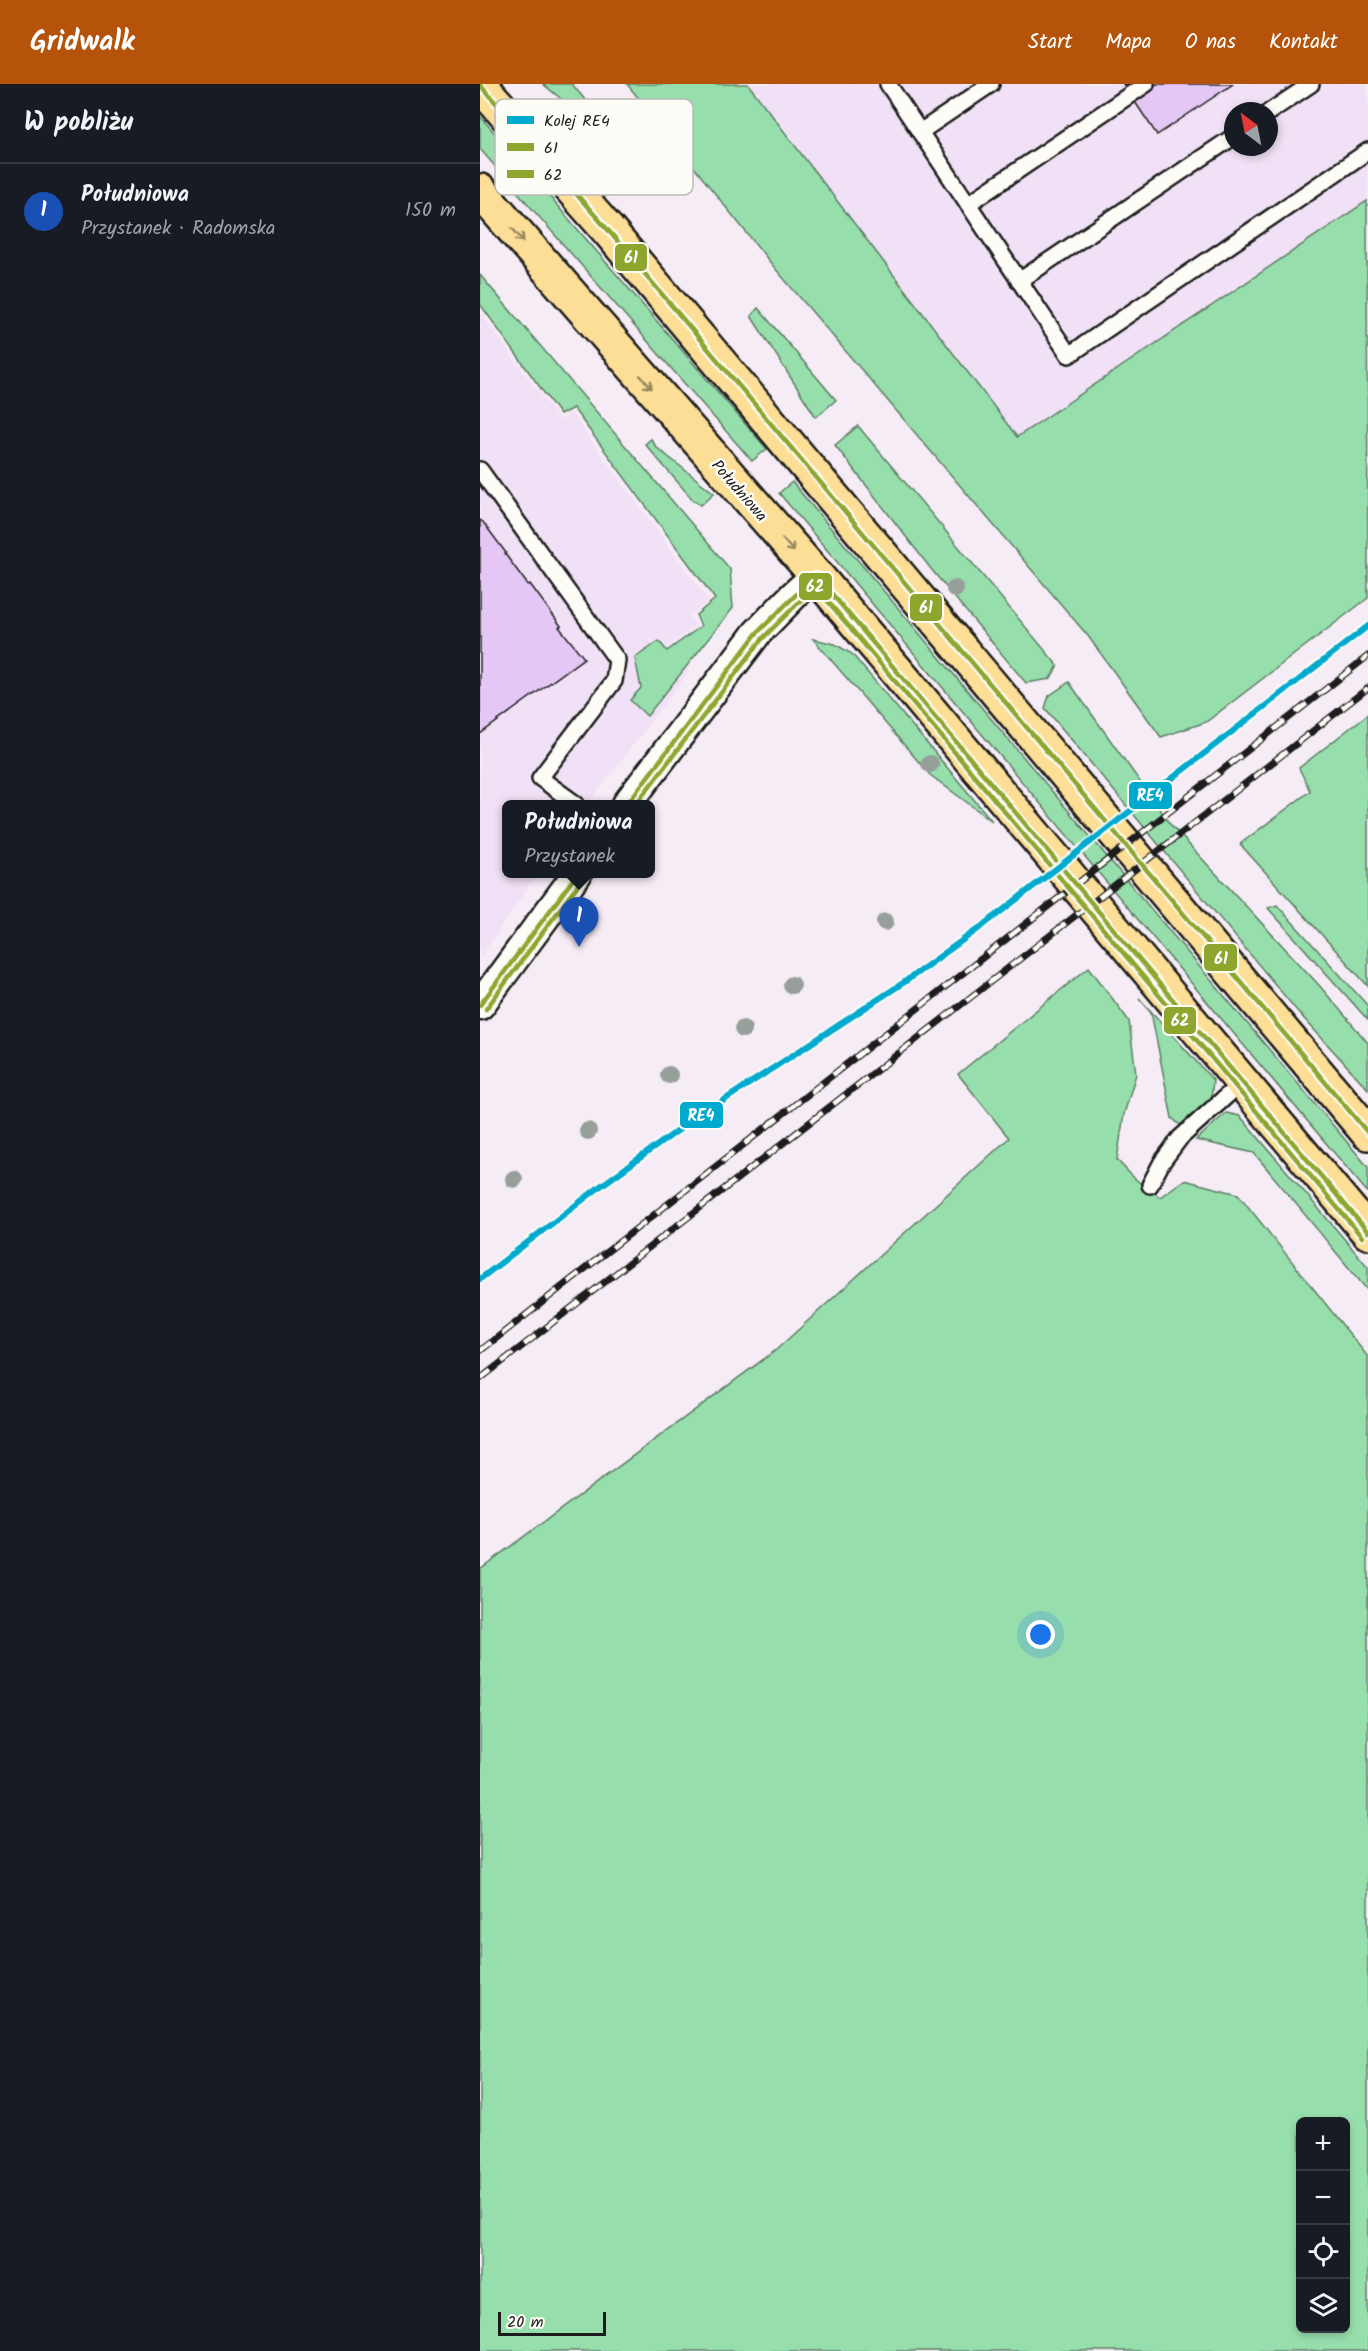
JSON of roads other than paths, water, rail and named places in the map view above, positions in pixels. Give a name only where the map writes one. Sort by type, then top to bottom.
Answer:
[{"type":"main road","points":[[480,85],[495,102]]},
{"type":"main road","name":"Południowa","points":[[480,191],[816,575],[1368,1232]]},
{"type":"main road","points":[[577,195],[1368,1134]]},
{"type":"street","points":[[630,800],[757,633],[816,575]]},
{"type":"street","points":[[480,1005],[573,878]]},
{"type":"lane","points":[[888,84],[1069,355],[1368,151]]},
{"type":"lane","points":[[920,132],[991,84]]},
{"type":"lane","points":[[968,204],[1146,84]]},
{"type":"lane","points":[[1278,106],[1311,84]]},
{"type":"lane","points":[[1019,281],[1224,143]]},
{"type":"lane","points":[[480,470],[617,660],[614,681],[540,778],[570,800]]},
{"type":"lane","points":[[1150,1185],[1162,1162],[1180,1138],[1242,1082]]},
{"type":"railway","points":[[480,1351],[1368,656]]},
{"type":"railway","points":[[480,1379],[1368,688]]},
{"type":"rail line","name":"RE4","points":[[480,1279],[602,1185],[680,1129],[903,983],[985,924],[1368,626]]},
{"type":"place","name":"Południowa","points":[[579,947]]}]
